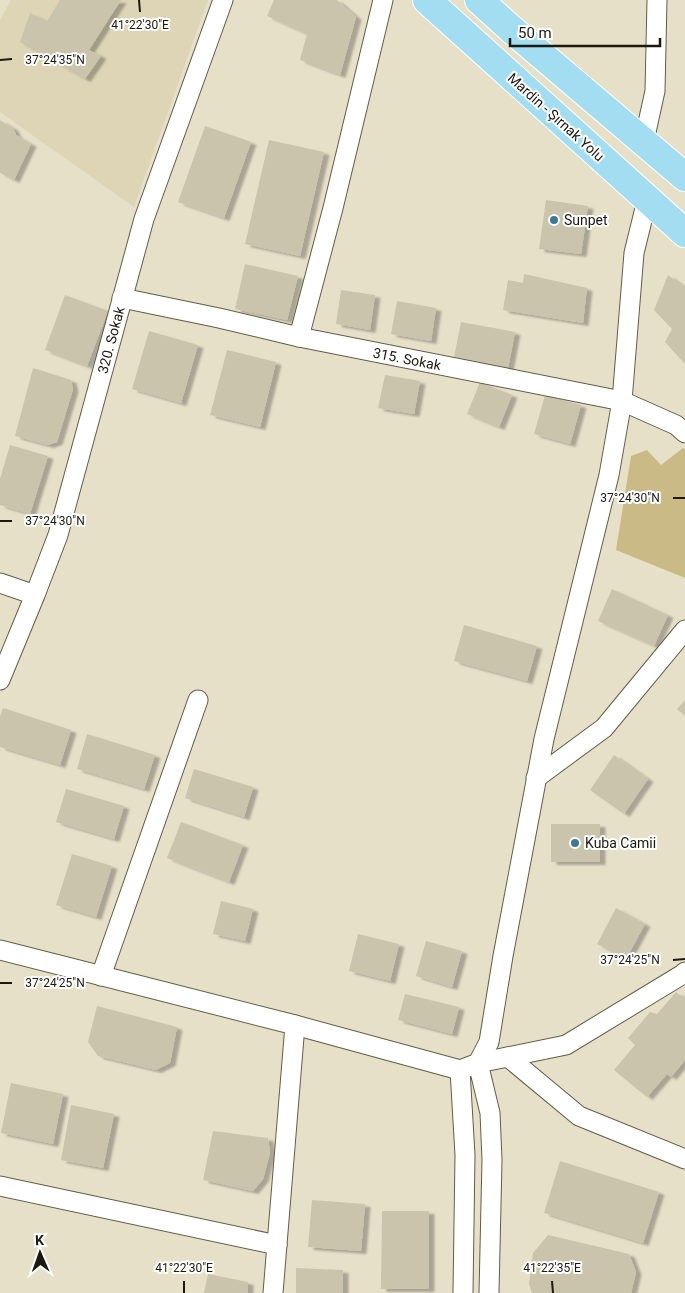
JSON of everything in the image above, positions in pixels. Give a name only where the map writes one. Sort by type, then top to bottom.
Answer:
[{"type":"main road","name":"Mardin - Şırnak Yolu","points":[[427,0],[685,233]]},
{"type":"main road","points":[[479,0],[685,177]]},
{"type":"street","name":"320. Sokak","points":[[0,680],[58,535],[144,220],[223,0]]},
{"type":"street","points":[[299,337],[333,208],[383,0]]},
{"type":"street","points":[[644,141],[655,91],[657,0]]},
{"type":"street","points":[[489,1293],[492,1160],[490,1113],[478,1063],[489,1042],[503,956],[546,730],[609,475],[622,401],[634,253],[648,200]]},
{"type":"street","name":"315. Sokak","points":[[122,298],[299,337],[622,401],[676,425],[685,433]]},
{"type":"street","points":[[0,583],[35,595]]},
{"type":"street","points":[[536,778],[604,728],[685,630]]},
{"type":"street","points":[[101,976],[198,700]]},
{"type":"street","points":[[0,950],[294,1025],[460,1070],[478,1063],[566,1045],[685,972]]},
{"type":"street","points":[[273,1293],[294,1025]]},
{"type":"street","points":[[508,1057],[579,1116],[685,1159]]},
{"type":"street","points":[[460,1070],[465,1155],[464,1293]]},
{"type":"street","points":[[0,1186],[277,1245]]},
{"type":"shaded area","points":[[11,0],[208,0],[134,207],[0,112],[0,20]]},
{"type":"shaded area","points":[[683,448],[685,449],[685,578],[616,550],[631,456],[647,450],[661,465]]},
{"type":"building","points":[[60,0],[121,0],[89,50],[101,56],[85,79],[20,42],[30,13],[47,21]]},
{"type":"building","points":[[274,0],[337,0],[356,17],[340,75],[300,60],[307,34],[267,16]]},
{"type":"building","points":[[0,120],[13,128],[16,135],[31,144],[14,180],[0,173]]},
{"type":"building","points":[[205,126],[251,142],[224,218],[178,202]]},
{"type":"building","points":[[269,140],[324,152],[300,256],[245,244]]},
{"type":"building","points":[[546,200],[588,206],[581,254],[539,249]]},
{"type":"building","points":[[245,264],[298,276],[287,320],[235,309]]},
{"type":"building","points":[[524,274],[587,288],[583,323],[503,310],[508,280],[523,283]]},
{"type":"building","points":[[668,275],[685,288],[685,364],[665,342],[672,329],[654,310]]},
{"type":"building","points":[[341,290],[375,295],[370,330],[336,324]]},
{"type":"building","points":[[65,295],[108,311],[87,366],[45,350]]},
{"type":"building","points":[[397,301],[436,308],[431,341],[391,334]]},
{"type":"building","points":[[461,322],[515,332],[508,368],[454,357]]},
{"type":"building","points":[[149,331],[198,345],[181,403],[132,389]]},
{"type":"building","points":[[227,350],[276,362],[260,427],[210,415]]},
{"type":"building","points":[[33,368],[71,380],[73,389],[57,442],[48,445],[15,436]]},
{"type":"building","points":[[385,375],[420,381],[414,414],[378,408]]},
{"type":"building","points":[[480,382],[512,395],[499,427],[467,414]]},
{"type":"building","points":[[545,395],[581,405],[570,444],[534,434]]},
{"type":"building","points":[[10,445],[48,456],[30,514],[0,505],[0,479]]},
{"type":"building","points":[[612,589],[668,615],[654,646],[598,621]]},
{"type":"building","points":[[464,625],[537,646],[527,681],[454,661]]},
{"type":"building","points":[[685,700],[685,716],[677,709]]},
{"type":"building","points":[[3,708],[71,730],[60,765],[0,747],[0,717]]},
{"type":"building","points":[[87,734],[155,755],[144,789],[77,769]]},
{"type":"building","points":[[614,755],[648,779],[624,814],[590,790]]},
{"type":"building","points":[[194,769],[253,787],[244,817],[185,798]]},
{"type":"building","points":[[66,789],[124,806],[114,839],[56,822]]},
{"type":"building","points":[[181,822],[243,845],[229,882],[167,858]]},
{"type":"building","name":"Kuba Camii","points":[[551,824],[600,824],[600,862],[551,862]]},
{"type":"building","points":[[72,854],[112,866],[96,917],[56,905]]},
{"type":"building","points":[[221,901],[253,909],[245,941],[213,934]]},
{"type":"building","points":[[616,908],[645,924],[626,959],[597,944]]},
{"type":"building","points":[[358,934],[399,944],[390,981],[349,971]]},
{"type":"building","points":[[426,941],[462,951],[452,987],[416,976]]},
{"type":"building","points":[[676,992],[685,999],[685,1060],[671,1077],[667,1074],[647,1097],[614,1070],[635,1045],[628,1038],[650,1012],[657,1014]]},
{"type":"building","points":[[405,994],[459,1007],[452,1034],[398,1020]]},
{"type":"building","points":[[97,1006],[177,1027],[170,1063],[156,1070],[98,1056],[88,1042]]},
{"type":"building","points":[[11,1083],[63,1094],[53,1144],[1,1133]]},
{"type":"building","points":[[71,1105],[114,1114],[103,1168],[61,1160]]},
{"type":"building","points":[[213,1131],[268,1138],[270,1153],[263,1179],[253,1191],[203,1180]]},
{"type":"building","points":[[560,1161],[659,1192],[643,1243],[544,1213]]},
{"type":"building","points":[[312,1200],[365,1204],[361,1251],[308,1247]]},
{"type":"building","points":[[382,1211],[429,1211],[429,1289],[381,1289]]},
{"type":"building","points":[[548,1235],[629,1254],[636,1272],[631,1293],[532,1293],[529,1284],[533,1253]]},
{"type":"building","points":[[296,1268],[343,1270],[343,1293],[296,1293]]},
{"type":"building","points":[[208,1274],[248,1282],[248,1293],[204,1293]]},
{"type":"place","name":"Sunpet","points":[[554,220]]},
{"type":"place","name":"Kuba Camii","points":[[575,843]]}]
